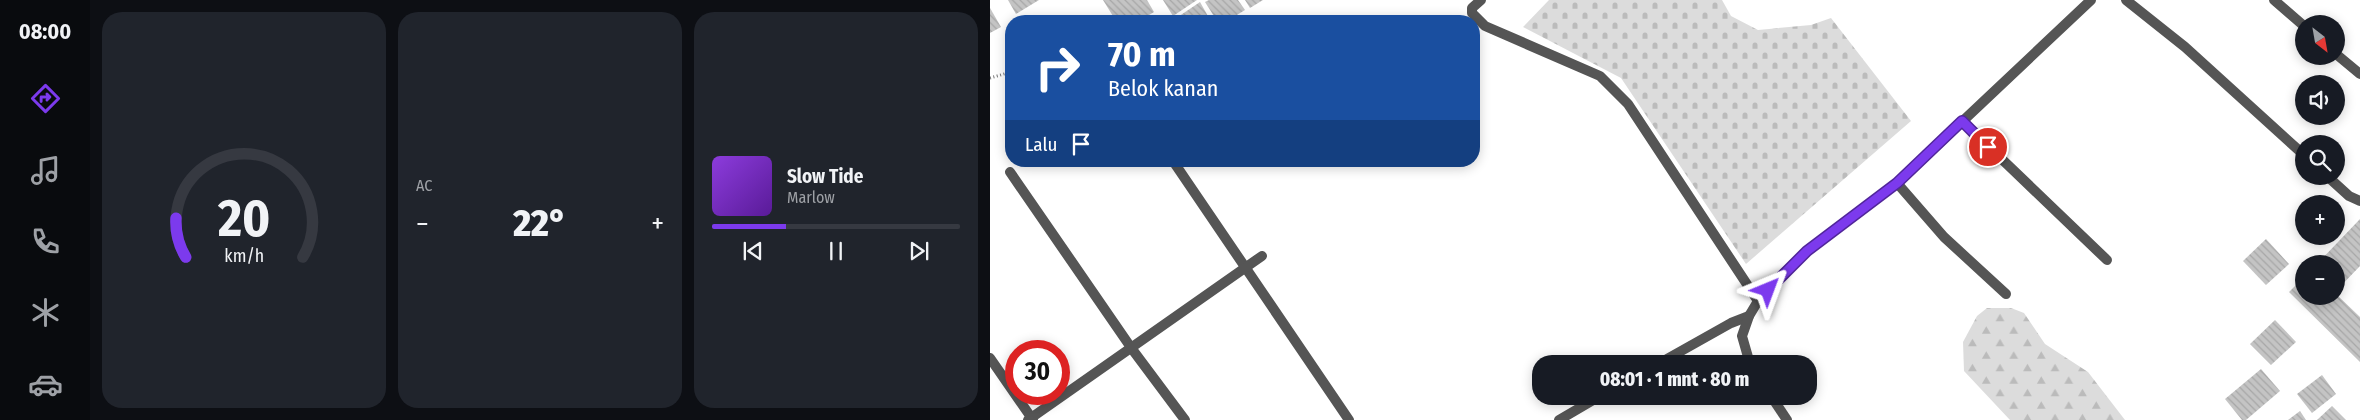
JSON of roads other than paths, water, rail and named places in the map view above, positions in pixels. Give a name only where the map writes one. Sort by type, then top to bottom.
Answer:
[{"type":"street","points":[[1474,15],[1472,8],[1481,0]]},
{"type":"street","points":[[1746,355],[1742,336],[1749,316],[1758,301],[1807,251],[1897,183],[2091,0]]},
{"type":"street","points":[[2126,0],[2185,47],[2295,147]]},
{"type":"street","points":[[2274,0],[2295,18]]},
{"type":"street","points":[[1480,21],[1485,26],[1600,76],[1628,104],[1758,301]]},
{"type":"street","points":[[2345,62],[2360,74]]},
{"type":"street","points":[[1962,121],[2107,260]]},
{"type":"street","points":[[1177,167],[1349,420]]},
{"type":"street","points":[[1010,172],[1132,349],[1185,420]]},
{"type":"street","points":[[1897,183],[1944,237],[2006,294]]},
{"type":"street","points":[[2337,185],[2349,196],[2360,201]]},
{"type":"street","points":[[990,358],[1031,419],[1262,256]]},
{"type":"street","points":[[1674,355],[1731,323],[1749,316]]},
{"type":"street","points":[[1559,420],[1573,416],[1588,405]]},
{"type":"street","points":[[1777,405],[1787,420]]}]
